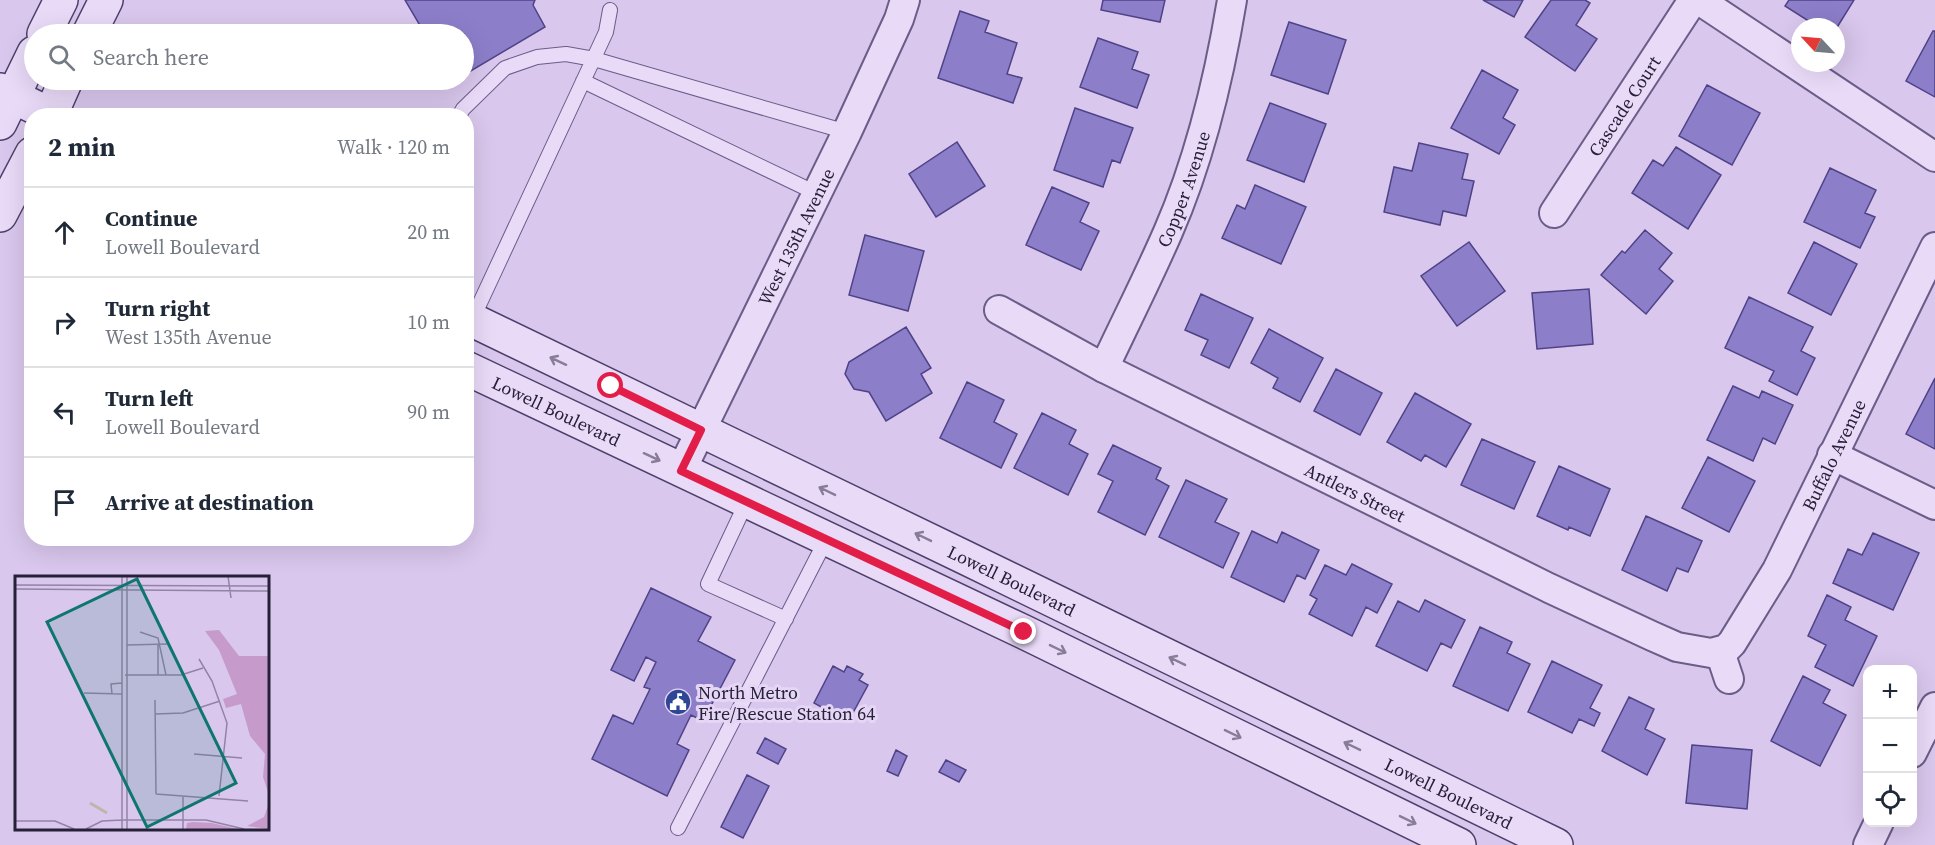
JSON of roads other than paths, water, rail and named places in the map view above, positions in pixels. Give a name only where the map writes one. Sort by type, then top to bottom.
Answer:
[{"type":"main road","points":[[49,24],[61,0]]},
{"type":"main road","points":[[94,24],[106,0]]},
{"type":"main road","points":[[24,70],[4,103],[24,108]]},
{"type":"main road","points":[[54,108],[62,90]]},
{"type":"main road","points":[[0,140],[24,152]]},
{"type":"main road","points":[[0,215],[24,169]]},
{"type":"main road","name":"Lowell Boulevard","points":[[474,321],[1556,845]]},
{"type":"main road","name":"Lowell Boulevard","points":[[474,372],[827,538],[1459,845]]},
{"type":"street","name":"West 135th Avenue","points":[[681,471],[847,132],[899,19],[905,0]]},
{"type":"street","name":"Copper Avenue","points":[[1104,368],[1168,232],[1185,188],[1200,143],[1224,51],[1232,0]]},
{"type":"street","name":"Cascade Court","points":[[1554,213],[1693,0]]},
{"type":"street","points":[[1699,0],[1935,157]]},
{"type":"street","name":"Buffalo Avenue","points":[[1720,652],[1732,643],[1777,570],[1935,247]]},
{"type":"street","name":"Antlers Street","points":[[999,310],[1104,368],[1549,588],[1677,647],[1711,653],[1720,652]]},
{"type":"street","points":[[1832,455],[1935,505]]},
{"type":"street","points":[[1720,652],[1729,679]]},
{"type":"street","points":[[1917,743],[1935,707]]},
{"type":"street","points":[[1868,845],[1877,827]]},
{"type":"lane","points":[[474,309],[594,59],[606,32],[610,10]]},
{"type":"lane","points":[[465,108],[505,68],[537,57],[566,54],[594,59],[847,132]]},
{"type":"lane","points":[[583,81],[816,193]]},
{"type":"lane","points":[[747,501],[708,584],[786,619]]},
{"type":"lane","points":[[678,828],[827,538]]},
{"type":"place","name":"North Metro Fire/Rescue Station 64","points":[[678,702]]}]
